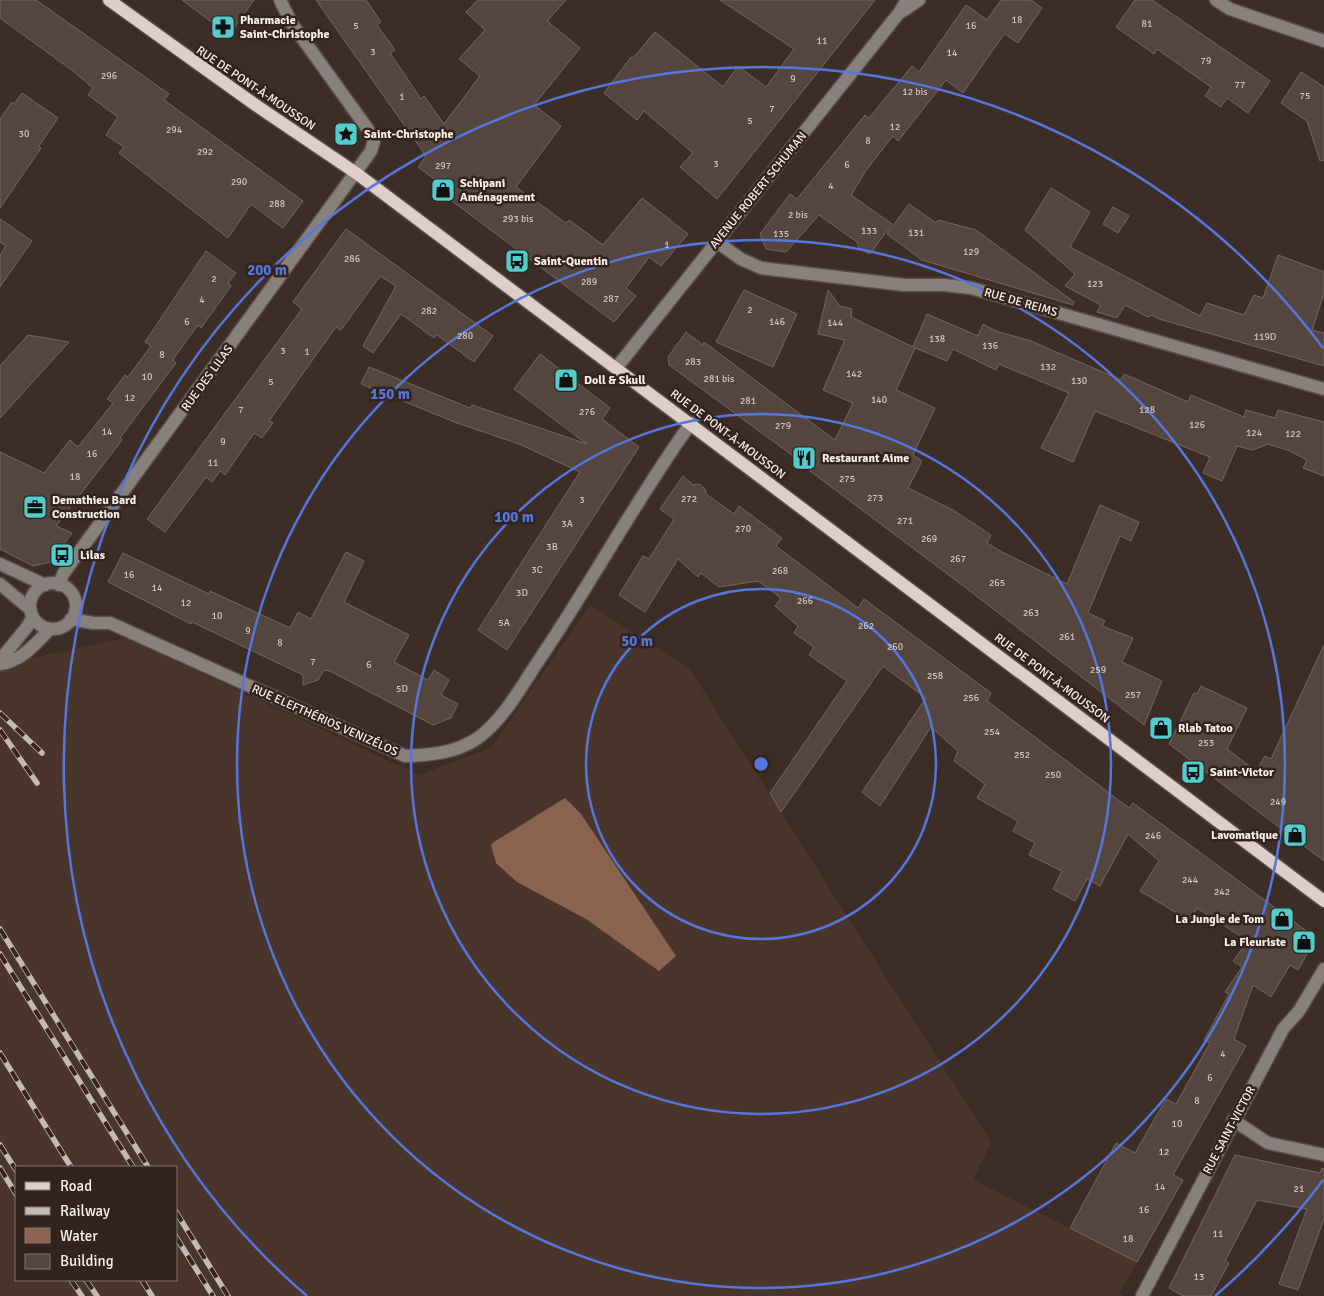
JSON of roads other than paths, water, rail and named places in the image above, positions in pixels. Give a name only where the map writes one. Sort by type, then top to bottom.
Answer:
[{"type":"main road","name":"RUE DE PONT-À-MOUSSON","points":[[108,0],[257,106],[356,173],[617,367],[1324,901]]},
{"type":"street","name":"RUE DES LILAS","points":[[59,585],[63,574],[371,151],[374,141],[292,24],[280,0]]},
{"type":"street","name":"AVENUE ROBERT SCHUMAN","points":[[617,367],[899,13],[907,0]]},
{"type":"street","name":"AVENUE ROBERT SCHUMAN","points":[[899,13],[919,0]]},
{"type":"street","points":[[1216,0],[1230,9],[1324,41]]},
{"type":"street","name":"RUE DE REIMS","points":[[717,242],[741,259],[761,268],[904,285],[944,285],[971,288],[1324,389]]},
{"type":"street","name":"RUE ELEFTHÉRIOS VENIZÉLOS","points":[[71,619],[93,623],[110,623],[405,756],[440,755],[477,738],[502,714],[579,601],[662,464],[691,424]]},
{"type":"street","points":[[0,564],[45,585],[59,585],[66,588],[74,599],[75,613],[62,627],[50,629],[37,623],[31,613],[0,584]]},
{"type":"street","points":[[0,660],[27,628],[33,594],[45,585]]},
{"type":"street","points":[[0,664],[12,662],[29,650],[50,629]]},
{"type":"street","name":"RUE SAINT-VICTOR","points":[[1142,1296],[1282,1029],[1299,1011],[1324,969]]},
{"type":"street","points":[[1233,1120],[1268,1142],[1324,1155]]},
{"type":"water","points":[[565,798],[581,814],[676,956],[659,971],[586,919],[517,882],[496,863],[491,845],[494,842]]},
{"type":"railway","points":[[0,713],[42,753]]},
{"type":"railway","points":[[0,730],[37,783]]},
{"type":"railway","points":[[0,929],[147,1166]]},
{"type":"railway","points":[[0,954],[132,1166]]},
{"type":"railway","points":[[0,1053],[70,1166]]},
{"type":"railway","points":[[0,1145],[15,1168]]},
{"type":"railway","points":[[0,1168],[15,1192]]},
{"type":"railway","points":[[178,1215],[228,1296]]},
{"type":"railway","points":[[178,1240],[213,1296]]},
{"type":"railway","points":[[72,1281],[82,1296]]},
{"type":"railway","points":[[87,1281],[97,1296]]},
{"type":"railway","points":[[143,1281],[152,1296]]},
{"type":"place","name":"Pharmacie Saint-Christophe","points":[[223,27]]},
{"type":"place","name":"Saint-Christophe","points":[[346,134]]},
{"type":"place","name":"Schipani Aménagement","points":[[443,190]]},
{"type":"place","name":"Saint-Quentin","points":[[517,261]]},
{"type":"place","name":"Doll & Skull","points":[[566,380]]},
{"type":"place","name":"Restaurant Aime","points":[[804,458]]},
{"type":"place","name":"Demathieu Bard Construction","points":[[35,507]]},
{"type":"place","name":"Lilas","points":[[62,555]]},
{"type":"place","name":"Rlab Tatoo","points":[[1161,728]]},
{"type":"place","name":"Saint-Victor","points":[[1193,772]]},
{"type":"place","name":"Lavomatique","points":[[1295,835]]},
{"type":"place","name":"La Jungle de Tom","points":[[1282,919]]},
{"type":"place","name":"La Fleuriste","points":[[1304,942]]}]
